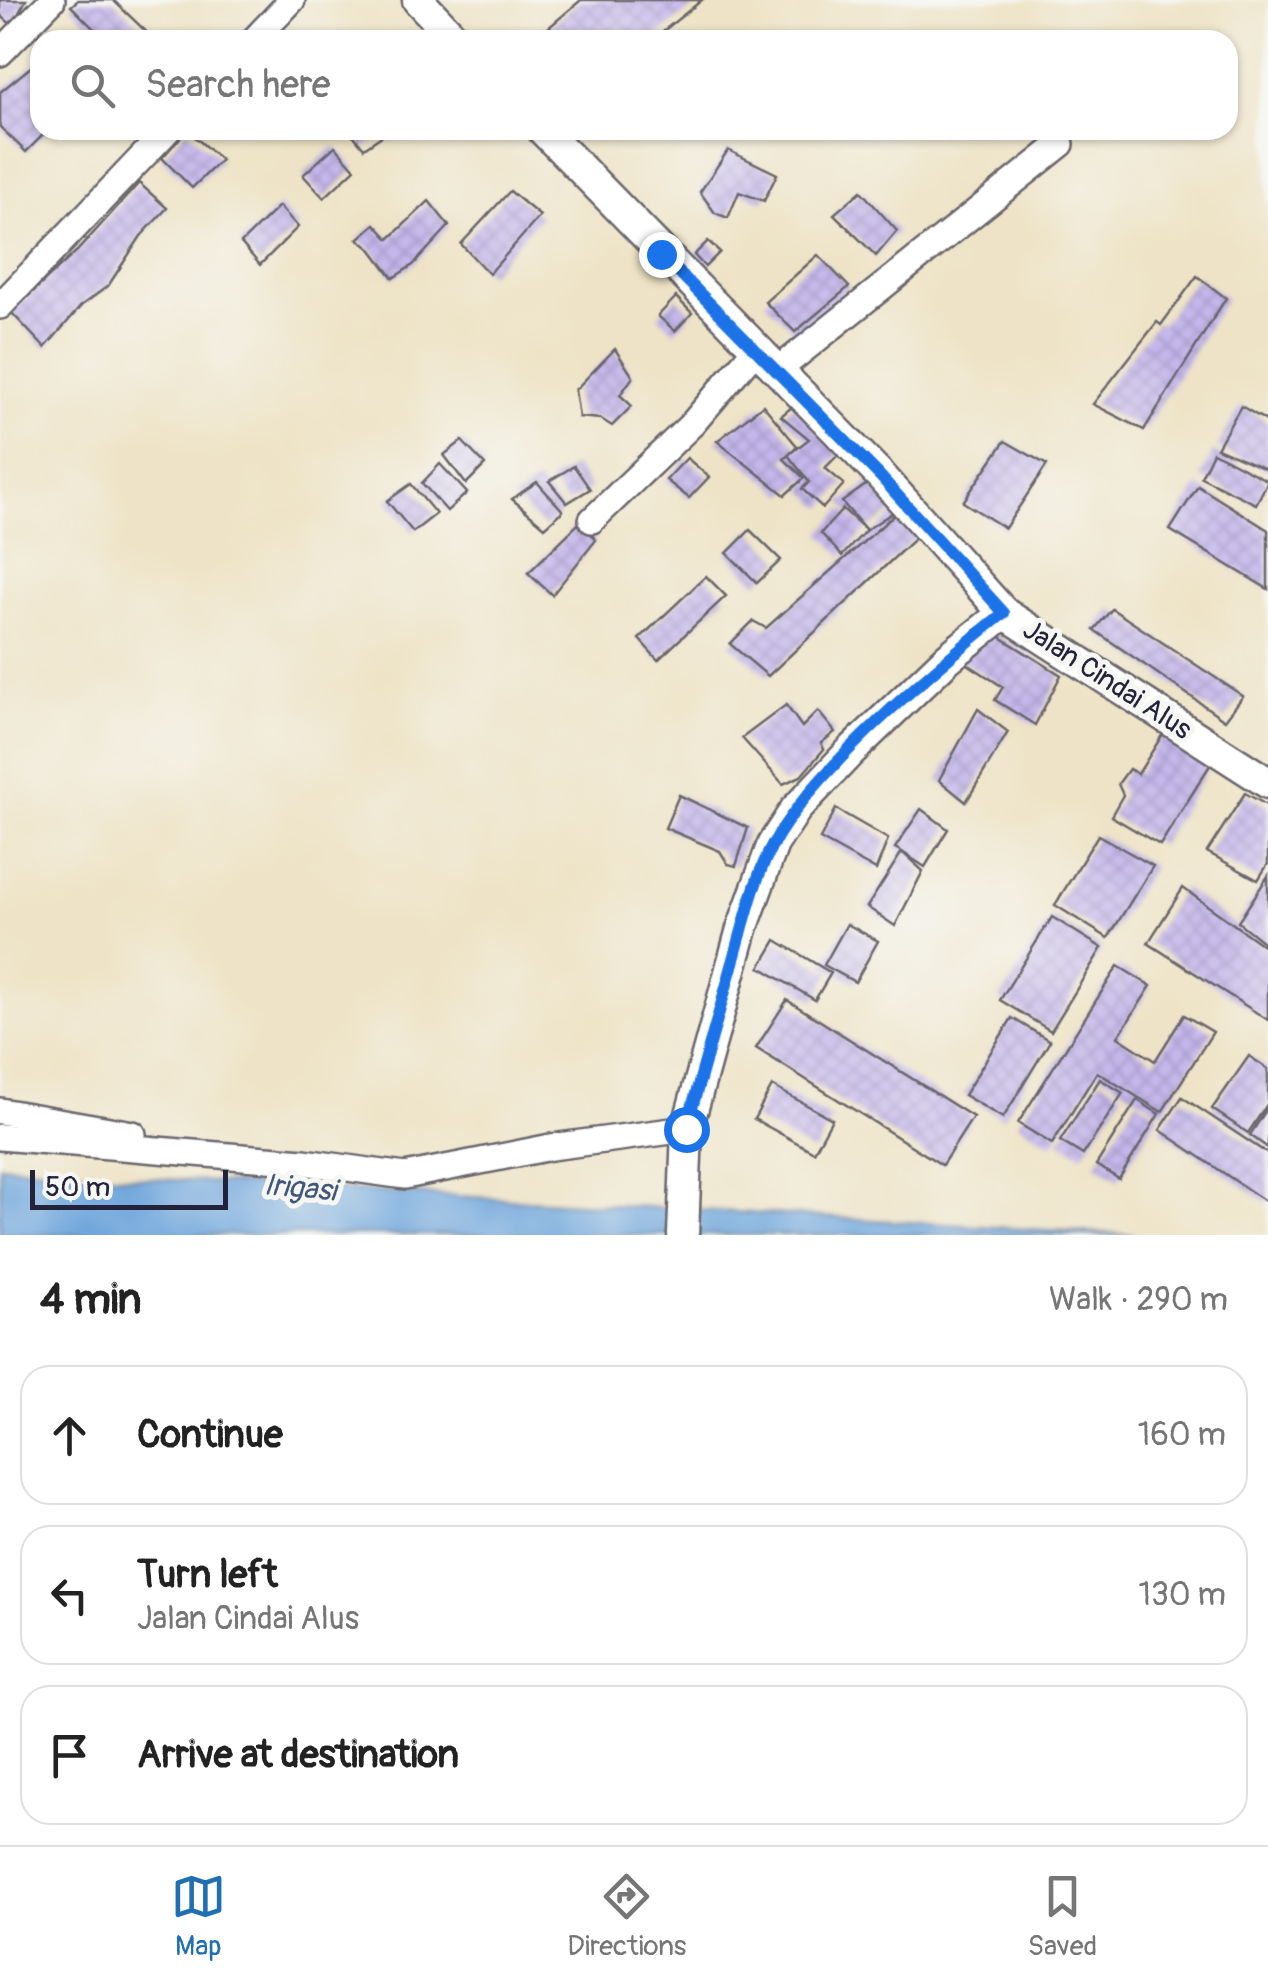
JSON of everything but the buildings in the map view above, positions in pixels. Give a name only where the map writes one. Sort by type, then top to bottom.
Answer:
[{"type":"street","points":[[0,53],[52,0]]},
{"type":"street","points":[[264,30],[292,0]]},
{"type":"street","points":[[418,0],[446,30]]},
{"type":"street","points":[[0,306],[158,140]]},
{"type":"street","name":"Jalan Cindai Alus","points":[[553,140],[1004,613],[1268,784]]},
{"type":"street","points":[[592,520],[693,423],[766,361],[1061,144]]},
{"type":"street","points":[[683,1235],[686,1129],[764,863],[786,823],[862,740],[1004,613]]},
{"type":"street","points":[[0,1111],[392,1174],[432,1174],[551,1147],[686,1129]]},
{"type":"street","points":[[0,1137],[304,1162]]},
{"type":"water","name":"Irigasi","points":[[0,1165],[142,1178],[1134,1235],[0,1235]]},
{"type":"route","points":[[661,254],[880,476],[1004,613],[948,658],[851,751],[796,810],[773,844],[742,929],[686,1129]]}]
